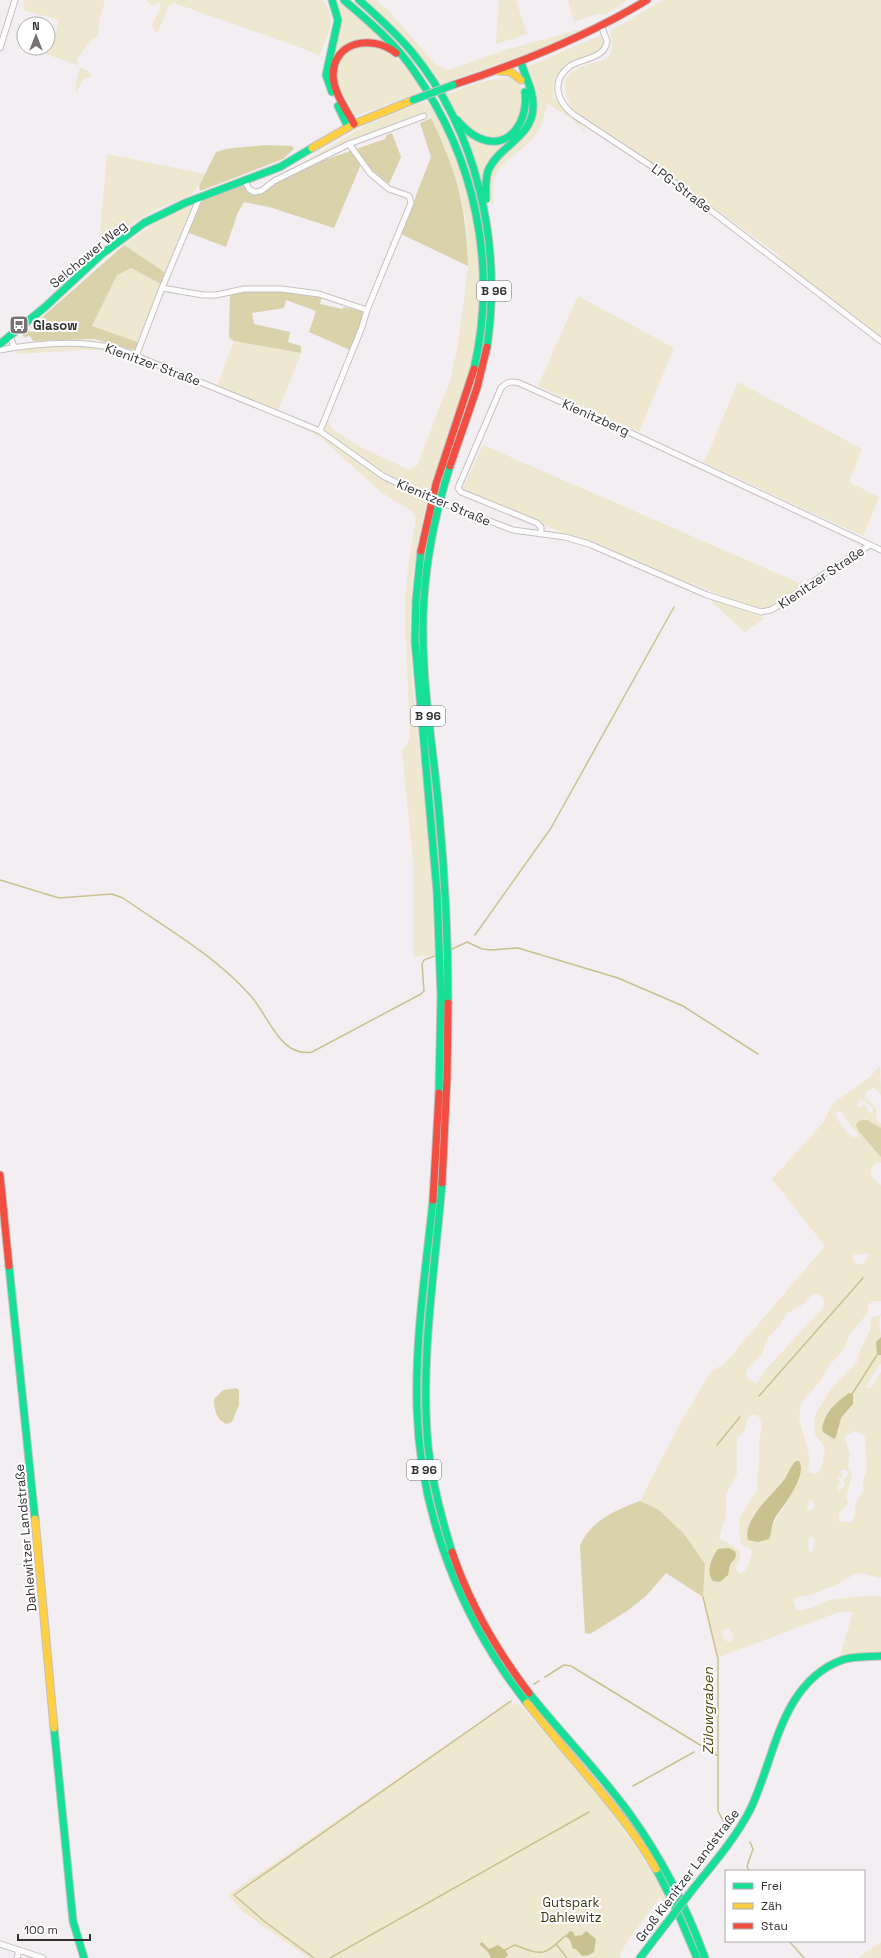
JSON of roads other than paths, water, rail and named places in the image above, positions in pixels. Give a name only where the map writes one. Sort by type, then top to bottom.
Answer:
[{"type":"main road","points":[[332,0],[337,10],[339,26],[327,64],[326,75],[328,83],[351,125]]},
{"type":"main road","name":"B 96","points":[[344,0],[389,39],[418,76],[433,101],[457,150],[476,204],[483,245],[484,300],[479,350],[469,388],[444,458],[429,510],[423,535],[417,587],[416,661],[435,858],[440,948],[438,1127],[418,1347],[417,1386],[421,1455],[434,1519],[458,1588],[487,1645],[508,1678],[534,1713],[608,1798],[640,1842],[672,1899],[697,1958]]},
{"type":"main road","name":"B 96","points":[[359,0],[393,31],[415,56],[434,82],[451,113],[467,150],[486,212],[494,280],[492,320],[487,351],[478,386],[451,464],[438,508],[427,561],[424,593],[424,660],[443,853],[448,960],[446,1126],[424,1384],[428,1443],[439,1506],[458,1566],[486,1628],[528,1692],[612,1791],[648,1840],[680,1898],[705,1958]]},
{"type":"main road","name":"Selchower Weg","points":[[0,344],[114,245],[157,216],[293,160],[351,125],[453,85],[498,71],[602,28],[647,0]]},
{"type":"main road","points":[[351,125],[334,83],[335,64],[341,54],[353,45],[360,42],[370,42],[388,47],[405,59]]},
{"type":"main road","points":[[451,113],[470,134],[483,140],[496,140],[508,137],[520,127],[526,113],[527,100],[518,63]]},
{"type":"main road","points":[[486,212],[486,183],[489,169],[500,155],[521,136],[530,121],[533,112],[531,93],[518,63]]},
{"type":"main road","points":[[498,71],[511,72],[521,80]]},
{"type":"main road","name":"Dahlewitzer Landstraße","points":[[0,1175],[33,1498],[70,1898],[75,1929],[84,1958]]},
{"type":"main road","name":"Groß Kienitzer Landstraße","points":[[640,1958],[736,1834],[746,1818],[780,1730],[806,1685],[819,1671],[841,1660],[881,1656]]},
{"type":"street","points":[[0,48],[15,0]]},
{"type":"street","name":"LPG-Straße","points":[[602,28],[607,41],[603,50],[595,56],[570,66],[561,77],[558,94],[565,108],[662,173],[881,341]]},
{"type":"street","points":[[245,181],[249,189],[254,192],[261,191],[274,181],[349,144],[424,116]]},
{"type":"street","points":[[320,431],[362,327],[367,310],[411,203],[409,196],[389,189],[370,173],[349,144]]},
{"type":"street","points":[[136,356],[162,288],[200,197]]},
{"type":"street","points":[[162,288],[202,295],[216,295],[235,290],[259,288],[301,291],[319,294],[367,310]]},
{"type":"street","points":[[10,336],[14,347]]},
{"type":"street","name":"Kienitzer Straße","points":[[0,350],[14,347],[93,344],[136,356],[320,431],[383,476],[422,495],[504,527],[565,537],[589,544],[707,595],[760,612],[771,610],[791,598],[824,574],[870,545]]},
{"type":"street","name":"Kienitzberg","points":[[541,534],[541,527],[537,523],[461,492],[458,488],[501,388],[510,382],[518,383],[633,434],[881,550]]},
{"type":"street","points":[[0,1944],[43,1958]]},
{"type":"street","points":[[17,1958],[19,1950]]},
{"type":"waterway","points":[[475,935],[551,828],[674,607]]},
{"type":"waterway","points":[[0,880],[59,898],[112,894],[123,898],[205,954],[221,967],[256,1002],[275,1032],[283,1041],[291,1048],[301,1052],[312,1052],[421,994],[424,991],[422,964],[424,960],[437,955]]},
{"type":"waterway","points":[[450,950],[467,942],[482,949],[491,950],[518,948],[618,978],[683,1006],[758,1054]]},
{"type":"waterway","points":[[759,1396],[863,1278]]},
{"type":"waterway","points":[[852,1394],[877,1355]]},
{"type":"waterway","points":[[717,1445],[740,1417]]},
{"type":"waterway","name":"Zülowgraben","points":[[703,1597],[718,1659],[718,1811],[726,1826]]},
{"type":"waterway","points":[[545,1677],[564,1665],[571,1666],[718,1756]]},
{"type":"waterway","points":[[534,1684],[539,1681]]},
{"type":"waterway","points":[[314,1958],[264,1921],[234,1895],[511,1701]]},
{"type":"waterway","points":[[633,1786],[694,1752]]},
{"type":"waterway","points":[[330,1958],[589,1812]]},
{"type":"waterway","name":"Zülowgraben","points":[[749,1870],[747,1866],[753,1849],[750,1842]]},
{"type":"waterway","points":[[505,1950],[515,1945],[532,1951],[543,1952],[547,1951],[565,1936]]},
{"type":"waterway","name":"Zülowgraben","points":[[790,1942],[804,1958]]},
{"type":"waterway","points":[[556,1944],[567,1958]]},
{"type":"place","name":"Glasow","points":[[19,325]]},
{"type":"park label","name":"Gutspark Dahlewitz","points":[[571,1910]]}]
